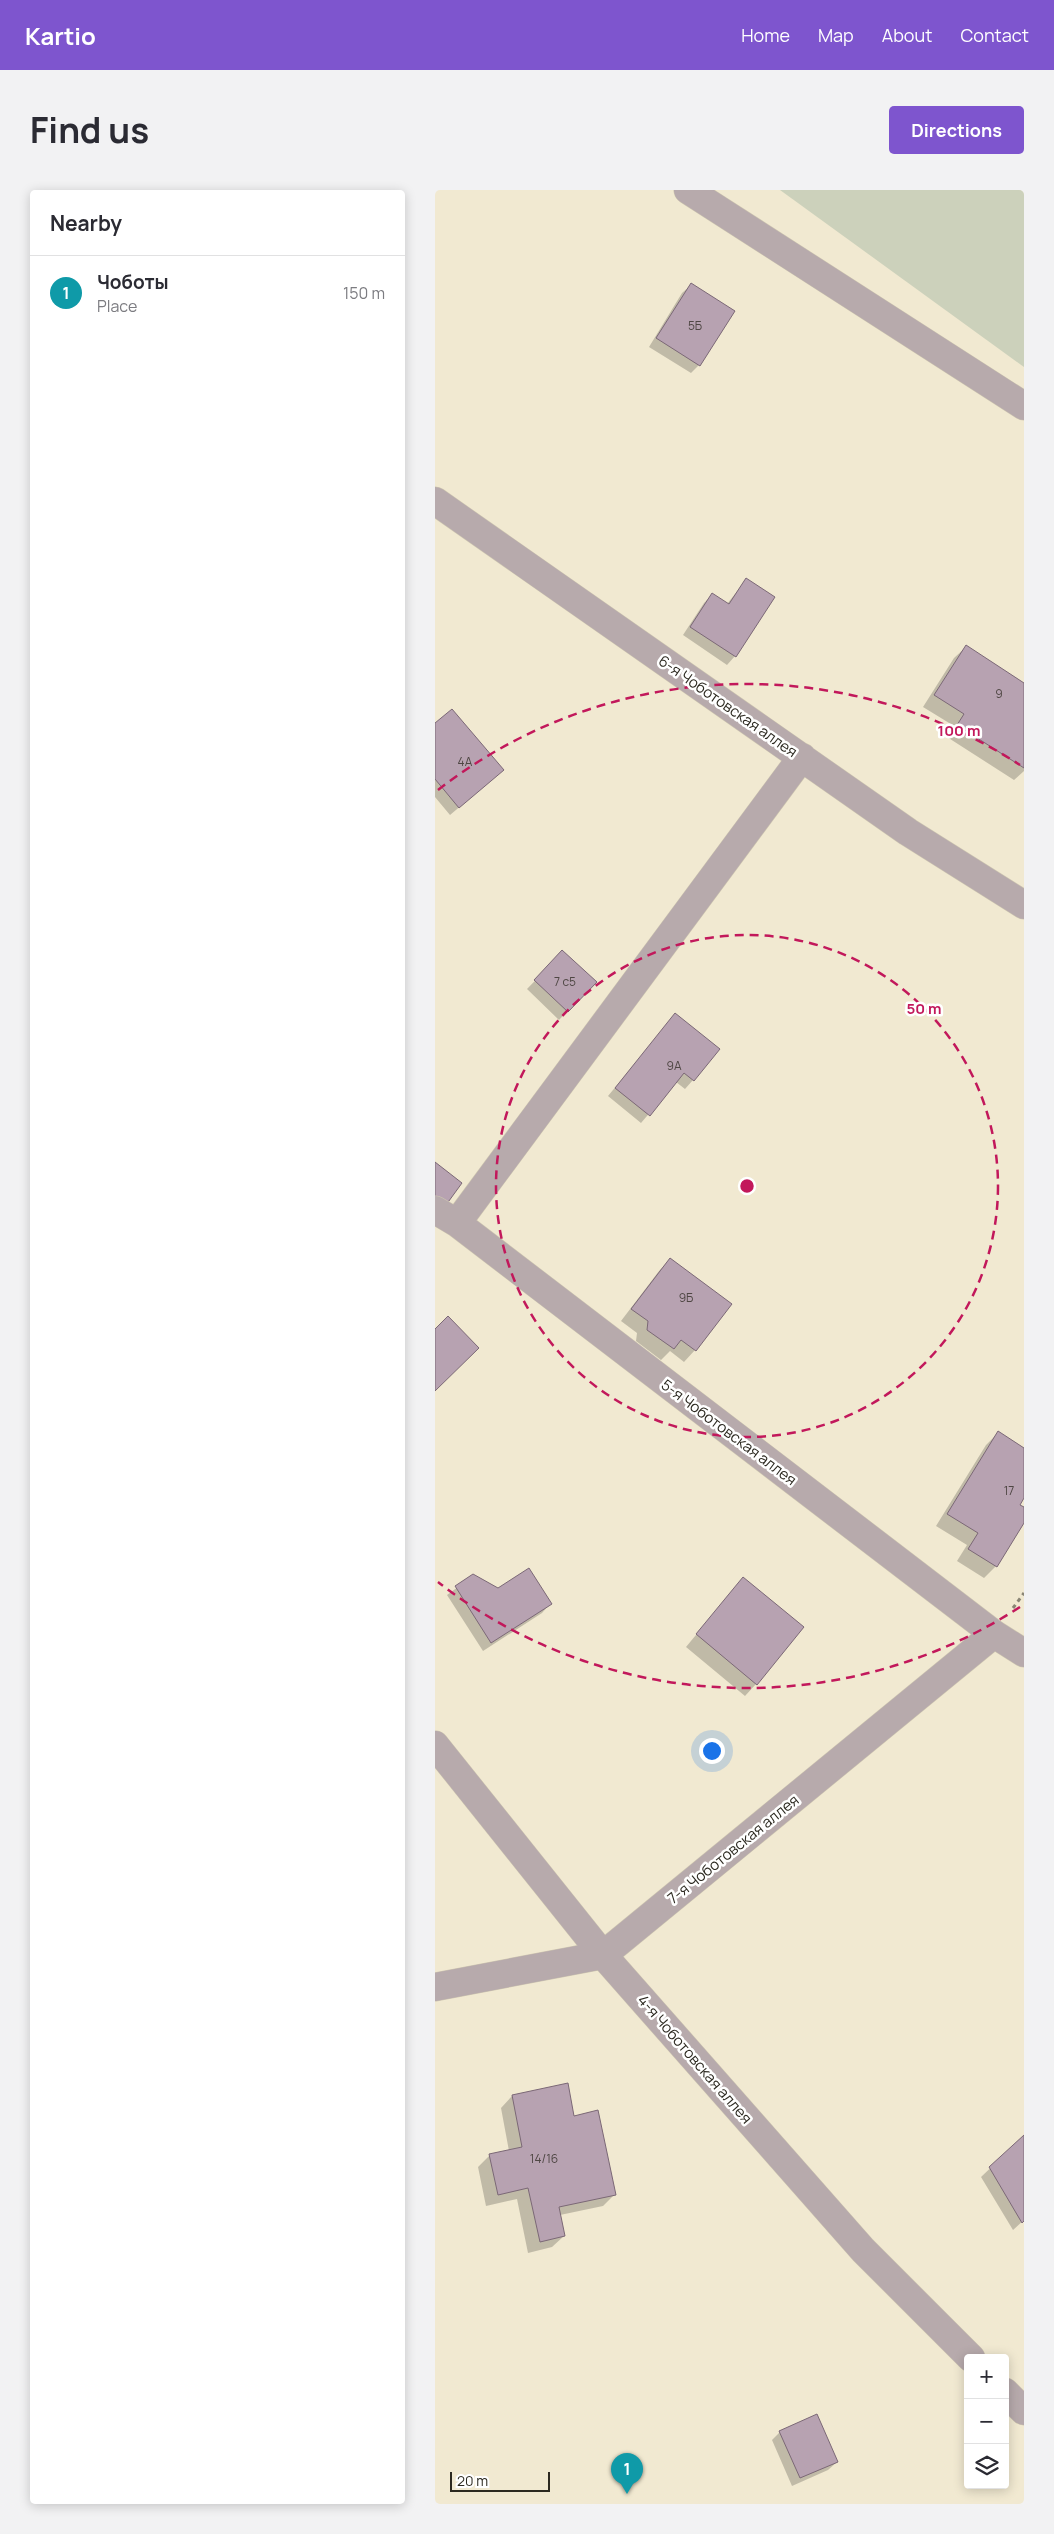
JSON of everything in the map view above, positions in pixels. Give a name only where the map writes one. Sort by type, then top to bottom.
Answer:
[{"type":"street","points":[[688,190],[1024,406]]},
{"type":"street","name":"6-я Чоботовская аллея","points":[[435,501],[908,832],[1024,905]]},
{"type":"street","points":[[446,1216],[802,757]]},
{"type":"street","name":"5-я Чоботовская аллея","points":[[446,1216],[995,1634],[1024,1653]]},
{"type":"street","name":"7-я Чоботовская аллея","points":[[435,1987],[603,1955],[995,1634]]},
{"type":"street","name":"4-я Чоботовская аллея","points":[[435,1745],[603,1955],[863,2250],[967,2354]]},
{"type":"street","points":[[1009,2396],[1024,2411]]},
{"type":"green space","points":[[780,190],[1024,190],[1024,367]]},
{"type":"building","points":[[691,283],[735,311],[700,366],[656,338]]},
{"type":"building","points":[[746,578],[775,597],[736,657],[690,627],[712,593],[729,604]]},
{"type":"building","points":[[966,645],[1024,683],[1024,768],[957,725],[964,714],[934,695]]},
{"type":"building","points":[[452,709],[504,770],[459,808],[435,779],[435,723]]},
{"type":"building","points":[[562,950],[597,982],[568,1012],[534,980]]},
{"type":"building","points":[[675,1013],[720,1049],[694,1081],[684,1073],[650,1116],[615,1088]]},
{"type":"building","points":[[435,1162],[462,1183],[446,1205],[435,1197]]},
{"type":"building","points":[[670,1258],[732,1304],[696,1351],[681,1340],[674,1349],[647,1330],[648,1321],[631,1309]]},
{"type":"building","points":[[448,1316],[479,1348],[435,1391],[435,1329]]},
{"type":"building","points":[[998,1431],[1024,1448],[1024,1498],[1020,1505],[1024,1507],[1024,1523],[997,1567],[968,1549],[978,1533],[947,1514]]},
{"type":"building","points":[[529,1568],[552,1604],[491,1643],[455,1586],[473,1574],[498,1588]]},
{"type":"building","points":[[743,1577],[804,1627],[757,1685],[696,1634]]},
{"type":"building","points":[[568,2083],[574,2116],[598,2110],[616,2195],[559,2207],[565,2236],[540,2242],[528,2188],[498,2195],[489,2154],[522,2147],[512,2095]]},
{"type":"building","points":[[1024,2135],[1024,2221],[1022,2223],[989,2167]]},
{"type":"building","points":[[817,2414],[838,2462],[800,2478],[779,2431]]},
{"type":"place","name":"Чоботы","points":[[627,2494]]}]
